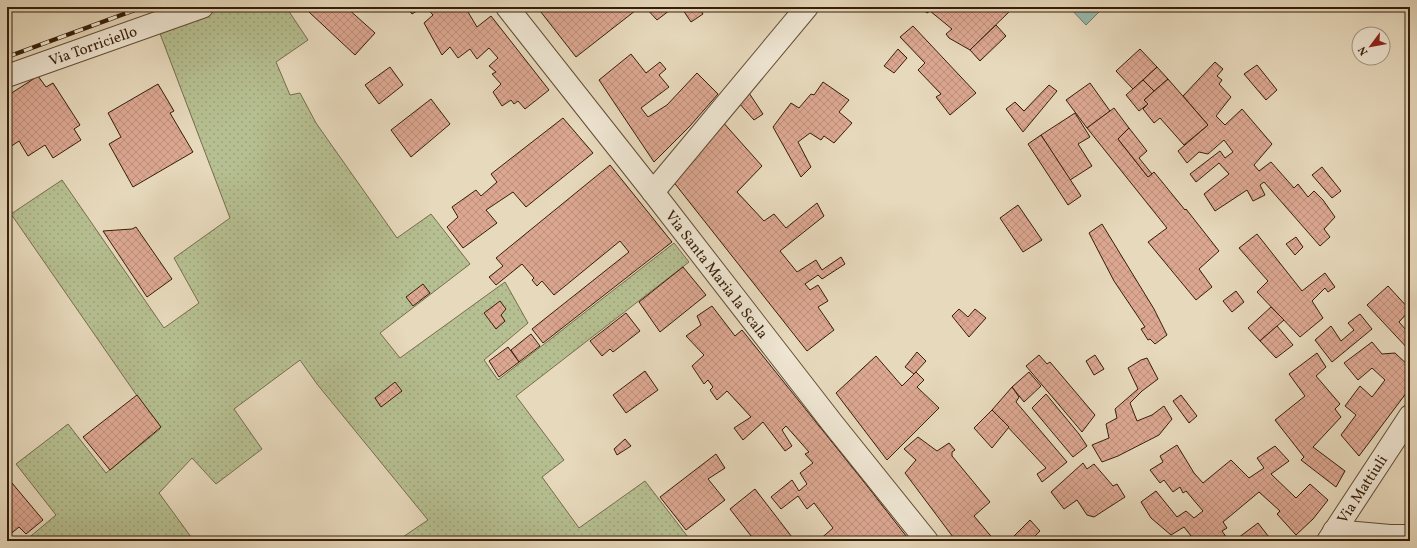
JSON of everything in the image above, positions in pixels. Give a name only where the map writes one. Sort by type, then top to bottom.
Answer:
[{"type":"street","name":"Via Torriciello","points":[[7,76],[202,7]]},
{"type":"street","name":"Via Santa Maria la Scala","points":[[507,7],[654,192],[832,424],[927,541]]},
{"type":"street","points":[[654,192],[807,7]]},
{"type":"street","name":"Via Mattiuli","points":[[1331,536],[1410,416]]},
{"type":"street","points":[[1331,536],[1410,536]]},
{"type":"green space","points":[[226,7],[286,7],[308,40],[276,62],[290,95],[300,93],[316,123],[397,238],[431,214],[470,264],[380,333],[400,358],[505,282],[528,323],[484,360],[498,380],[674,243],[689,262],[516,396],[564,460],[542,477],[579,528],[645,481],[691,541],[397,541],[428,520],[317,384],[300,360],[234,409],[262,449],[216,484],[192,458],[159,493],[194,541],[25,541],[56,515],[16,464],[68,424],[106,473],[160,429],[11,214],[62,180],[164,328],[199,303],[174,258],[230,218],[159,31]]},
{"type":"water","points":[[1069,7],[1096,7],[1100,11],[1086,25]]},
{"type":"building","points":[[313,7],[346,7],[375,33],[355,55],[309,12]]},
{"type":"building","points":[[407,7],[423,7],[412,14]]},
{"type":"building","points":[[426,7],[465,7],[477,27],[491,16],[549,90],[525,109],[518,101],[514,104],[511,100],[502,106],[493,92],[501,84],[492,74],[496,72],[489,66],[498,58],[489,48],[477,59],[470,49],[458,58],[450,47],[442,55],[424,23],[433,15]]},
{"type":"building","points":[[537,7],[640,7],[576,57]]},
{"type":"building","points":[[645,7],[674,7],[657,20]]},
{"type":"building","points":[[681,7],[699,7],[703,14],[691,22]]},
{"type":"building","points":[[920,7],[1014,7],[970,50],[949,38],[946,34],[952,29],[930,11],[927,13]]},
{"type":"building","points":[[996,25],[1006,36],[980,61],[970,50]]},
{"type":"building","points":[[913,26],[976,93],[950,115],[936,97],[941,94],[918,70],[925,63],[900,37]]},
{"type":"building","points":[[898,49],[907,58],[894,73],[884,66]]},
{"type":"building","points":[[1140,49],[1157,67],[1133,89],[1116,71]]},
{"type":"building","points":[[631,54],[646,73],[660,62],[666,69],[659,75],[669,87],[641,108],[648,117],[667,105],[697,73],[718,94],[690,126],[654,162],[599,80]]},
{"type":"building","points":[[1215,62],[1223,69],[1217,76],[1222,80],[1219,84],[1231,97],[1216,116],[1225,125],[1242,109],[1272,144],[1254,165],[1259,171],[1271,162],[1294,188],[1298,184],[1308,197],[1314,191],[1323,200],[1335,217],[1324,229],[1330,237],[1320,246],[1264,182],[1260,185],[1265,195],[1253,201],[1247,190],[1215,211],[1204,194],[1229,174],[1219,163],[1196,182],[1190,174],[1220,151],[1225,158],[1233,152],[1224,140],[1208,154],[1199,152],[1187,163],[1178,151],[1208,125],[1183,96]]},
{"type":"building","points":[[1257,65],[1277,90],[1266,100],[1244,74]]},
{"type":"building","points":[[390,67],[403,85],[379,104],[365,85]]},
{"type":"building","points":[[1157,67],[1168,79],[1154,91],[1143,80]]},
{"type":"building","points":[[38,76],[46,87],[53,83],[80,125],[74,129],[81,140],[53,158],[45,145],[28,156],[19,141],[7,149],[7,96]]},
{"type":"building","points":[[1168,79],[1208,125],[1184,145],[1160,118],[1154,123],[1143,109],[1148,104],[1144,100]]},
{"type":"building","points":[[1143,80],[1154,91],[1144,100],[1148,104],[1139,111],[1126,95]]},
{"type":"building","points":[[823,82],[849,100],[839,112],[852,123],[834,143],[824,136],[821,140],[810,133],[798,142],[811,167],[801,177],[773,127],[791,103],[799,108],[811,94],[814,95]]},
{"type":"building","points":[[1090,83],[1110,111],[1087,128],[1066,100]]},
{"type":"building","points":[[158,84],[174,111],[170,113],[193,152],[133,187],[109,144],[121,137],[108,113]]},
{"type":"building","points":[[1049,85],[1057,91],[1023,132],[1006,109],[1015,102],[1024,111]]},
{"type":"building","points":[[747,90],[763,114],[754,120],[738,102]]},
{"type":"building","points":[[431,99],[450,124],[411,157],[391,130]]},
{"type":"building","points":[[1114,108],[1129,128],[1118,139],[1148,177],[1154,172],[1185,210],[1186,209],[1219,251],[1199,269],[1212,287],[1196,300],[1148,242],[1167,228],[1087,128]]},
{"type":"building","points":[[1075,113],[1090,137],[1078,144],[1092,166],[1070,180],[1041,135]]},
{"type":"building","points":[[563,118],[593,153],[526,207],[513,192],[486,210],[497,223],[463,248],[447,227],[458,217],[452,207],[476,190],[481,196],[497,182],[491,174]]},
{"type":"building","points":[[721,120],[762,166],[737,192],[764,221],[774,214],[786,228],[817,203],[824,216],[780,251],[797,272],[816,260],[822,270],[841,257],[845,264],[822,279],[818,275],[805,284],[810,290],[818,285],[828,301],[818,307],[834,330],[807,351],[672,180]]},
{"type":"building","points":[[1129,128],[1147,151],[1139,158],[1152,174],[1148,177],[1118,139]]},
{"type":"building","points":[[1041,135],[1081,196],[1068,205],[1028,144]]},
{"type":"building","points":[[610,165],[672,242],[543,343],[532,329],[629,252],[620,241],[554,295],[542,281],[537,286],[532,280],[534,278],[522,264],[496,285],[489,277],[503,266],[496,258]]},
{"type":"building","points":[[1322,167],[1341,191],[1332,198],[1312,175]]},
{"type":"building","points":[[1018,205],[1042,240],[1023,252],[1000,218]]},
{"type":"building","points":[[1102,224],[1154,309],[1167,335],[1155,344],[1150,339],[1148,340],[1141,329],[1145,327],[1114,281],[1089,233]]},
{"type":"building","points":[[136,227],[172,279],[147,297],[103,231],[132,229]]},
{"type":"building","points":[[1257,234],[1302,291],[1325,273],[1335,287],[1328,292],[1325,288],[1312,301],[1323,318],[1300,337],[1257,292],[1268,281],[1239,248]]},
{"type":"building","points":[[1296,237],[1303,247],[1295,255],[1286,244]]},
{"type":"building","points":[[7,257],[11,262],[7,265]]},
{"type":"building","points":[[683,267],[706,295],[660,332],[639,302]]},
{"type":"building","points":[[7,279],[12,285],[7,288]]},
{"type":"building","points":[[423,284],[430,293],[413,306],[406,297]]},
{"type":"building","points":[[1388,286],[1410,310],[1399,322],[1406,330],[1410,327],[1410,351],[1367,305]]},
{"type":"building","points":[[1236,291],[1244,302],[1232,312],[1223,301]]},
{"type":"building","points":[[500,301],[506,309],[501,315],[505,321],[496,329],[484,313]]},
{"type":"building","points":[[712,306],[735,336],[742,330],[910,541],[818,541],[833,528],[814,503],[807,509],[798,496],[781,509],[771,497],[792,480],[799,491],[807,484],[800,473],[813,463],[805,454],[809,452],[786,426],[782,430],[792,446],[785,451],[763,422],[743,440],[734,428],[751,417],[727,391],[717,400],[710,390],[713,387],[708,380],[704,384],[692,366],[704,355],[686,336],[701,325],[697,316]]},
{"type":"building","points":[[1271,307],[1284,320],[1260,341],[1248,328]]},
{"type":"building","points":[[959,309],[968,317],[975,309],[986,318],[969,337],[952,316]]},
{"type":"building","points":[[626,313],[640,331],[613,352],[610,349],[602,356],[590,341]]},
{"type":"building","points":[[1360,314],[1372,329],[1332,362],[1315,340],[1331,326],[1341,341],[1354,330],[1348,323]]},
{"type":"building","points":[[1277,326],[1293,345],[1276,358],[1260,341]]},
{"type":"building","points":[[531,334],[540,346],[519,362],[511,350]]},
{"type":"building","points":[[1372,342],[1382,354],[1395,353],[1410,367],[1410,388],[1359,456],[1341,435],[1356,415],[1345,406],[1360,386],[1372,397],[1385,380],[1372,368],[1358,380],[1344,363]]},
{"type":"building","points":[[508,347],[519,362],[499,377],[489,361]]},
{"type":"building","points":[[917,352],[926,361],[914,374],[905,367]]},
{"type":"building","points":[[1317,353],[1326,367],[1316,376],[1340,404],[1335,409],[1341,417],[1313,447],[1345,471],[1336,487],[1301,460],[1304,457],[1275,420],[1305,396],[1289,374]]},
{"type":"building","points":[[1039,355],[1047,364],[1050,362],[1095,415],[1082,432],[1026,366]]},
{"type":"building","points":[[1095,355],[1104,369],[1094,375],[1086,361]]},
{"type":"building","points":[[876,356],[902,386],[916,372],[924,380],[917,387],[939,408],[887,460],[836,393]]},
{"type":"building","points":[[1147,358],[1158,379],[1142,391],[1130,403],[1137,421],[1152,415],[1164,406],[1172,419],[1159,435],[1118,456],[1102,462],[1092,445],[1109,438],[1106,424],[1117,418],[1115,409],[1138,389],[1128,368]]},
{"type":"building","points":[[645,371],[658,390],[626,413],[613,395]]},
{"type":"building","points":[[1029,372],[1041,386],[1024,402],[1012,387]]},
{"type":"building","points":[[395,382],[402,391],[381,407],[375,398]]},
{"type":"building","points":[[1012,387],[1019,397],[1016,402],[1067,462],[1042,482],[1037,474],[1046,468],[992,410]]},
{"type":"building","points":[[1046,394],[1087,446],[1073,457],[1032,408]]},
{"type":"building","points":[[137,395],[161,427],[110,470],[83,437]]},
{"type":"building","points":[[1181,395],[1197,416],[1189,423],[1173,401]]},
{"type":"building","points":[[992,410],[1009,427],[992,448],[974,428]]},
{"type":"building","points":[[918,437],[937,451],[949,443],[955,450],[952,452],[952,456],[990,502],[974,516],[995,541],[956,541],[905,473],[916,460],[904,449]]},
{"type":"building","points":[[625,439],[631,446],[617,455],[614,449]]},
{"type":"building","points":[[1177,445],[1194,473],[1203,483],[1231,460],[1249,478],[1264,468],[1257,458],[1275,446],[1289,461],[1271,474],[1296,498],[1310,484],[1328,500],[1313,519],[1296,535],[1277,514],[1280,511],[1259,492],[1223,522],[1227,528],[1222,531],[1229,541],[1195,541],[1184,527],[1171,535],[1151,518],[1141,502],[1156,491],[1177,517],[1186,511],[1194,518],[1203,511],[1186,491],[1183,493],[1180,487],[1173,492],[1164,480],[1160,483],[1150,470],[1163,462],[1160,456]]},
{"type":"building","points":[[716,454],[725,468],[708,479],[725,500],[686,530],[660,497]]},
{"type":"building","points":[[1083,463],[1087,469],[1094,464],[1113,486],[1117,484],[1125,497],[1094,517],[1087,515],[1077,500],[1064,509],[1051,492]]},
{"type":"building","points":[[12,483],[43,520],[26,534],[19,527],[7,537],[7,487]]},
{"type":"building","points":[[755,489],[795,541],[755,541],[730,509]]},
{"type":"building","points":[[1030,520],[1040,531],[1030,541],[1017,541],[1013,537]]},
{"type":"building","points":[[1258,523],[1272,541],[1240,541],[1238,538]]},
{"type":"railway","points":[[7,57],[143,7]]}]
